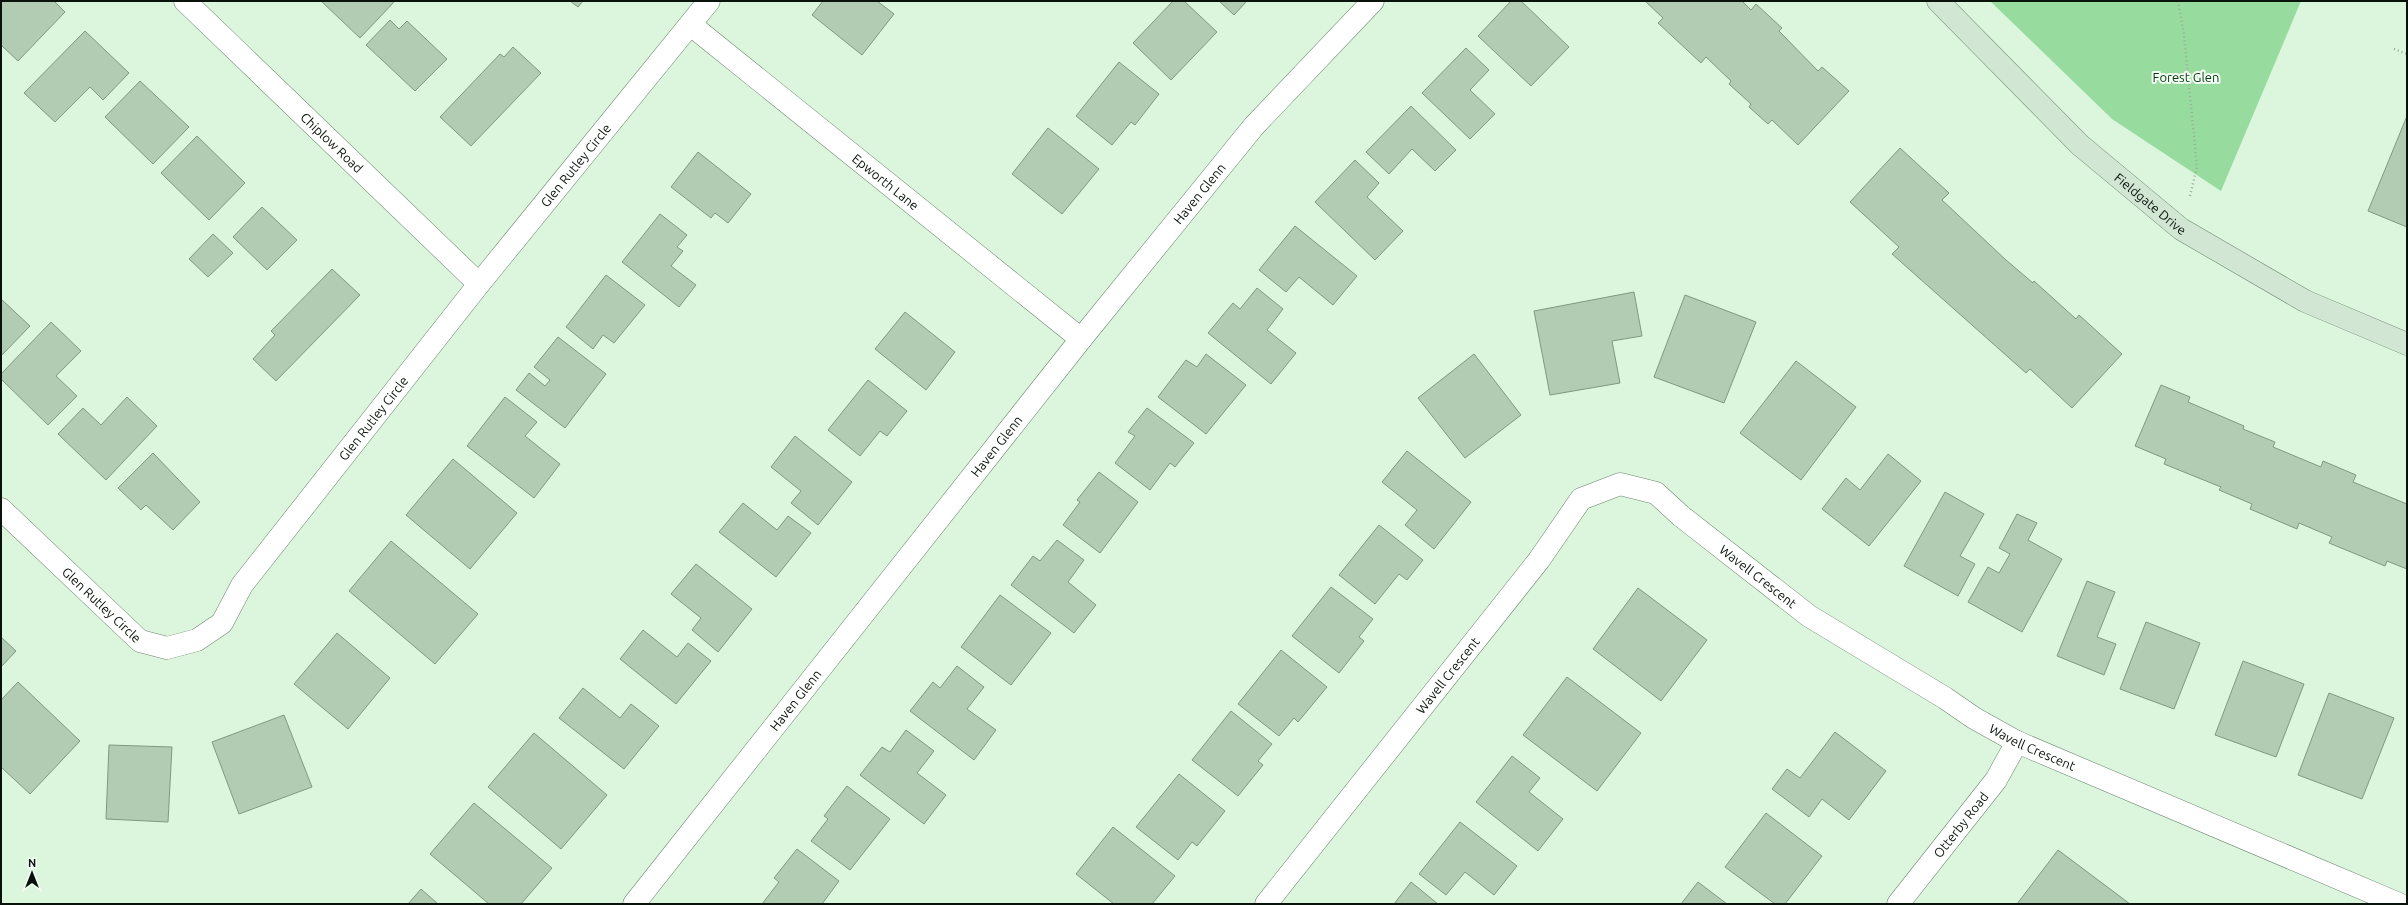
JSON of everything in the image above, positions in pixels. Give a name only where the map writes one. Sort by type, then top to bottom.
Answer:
[{"type":"street","name":"Chiplow Road","points":[[185,1],[479,284]]},
{"type":"street","name":"Glen Rutley Circle","points":[[1,508],[114,618],[140,641],[167,648],[197,640],[222,623],[242,585],[479,284],[709,1]]},
{"type":"street","name":"Haven Glenn","points":[[634,904],[1081,339],[1254,126],[1374,1]]},
{"type":"street","name":"Fieldgate Drive","points":[[1938,1],[2080,145],[2181,229],[2305,301],[2407,344]]},
{"type":"street","name":"Epworth Lane","points":[[691,25],[1081,339]]},
{"type":"street","name":"Wavell Crescent","points":[[1266,904],[1539,560],[1581,499],[1620,484],[1656,493],[1681,516],[1809,616],[1945,698],[1974,718],[2017,742],[2400,904]]},
{"type":"street","name":"Otterby Road","points":[[1898,904],[1996,780],[2017,742]]},
{"type":"path","points":[[2178,1],[2184,35],[2197,167],[2181,229]]},
{"type":"path","points":[[2394,49],[2407,54]]},
{"type":"green space","name":"Forest Glen","points":[[1990,1],[2301,1],[2221,191],[2112,119]]},
{"type":"building","points":[[1,1],[54,1],[65,12],[18,61],[1,45]]},
{"type":"building","points":[[321,1],[395,1],[360,38]]},
{"type":"building","points":[[570,1],[583,1],[578,7]]},
{"type":"building","points":[[823,1],[877,1],[894,14],[862,55],[812,15]]},
{"type":"building","points":[[1173,1],[1184,1],[1217,32],[1171,80],[1133,43]]},
{"type":"building","points":[[1219,1],[1247,1],[1234,15]]},
{"type":"building","points":[[1511,1],[1521,1],[1569,47],[1531,86],[1478,36]]},
{"type":"building","points":[[1645,1],[1742,1],[1751,10],[1756,4],[1782,28],[1779,31],[1818,71],[1822,67],[1849,91],[1798,145],[1772,120],[1768,124],[1749,107],[1751,104],[1729,84],[1731,81],[1706,57],[1701,63],[1658,23],[1663,18]]},
{"type":"building","points":[[390,20],[399,29],[407,21],[447,59],[415,91],[366,45]]},
{"type":"building","points":[[85,31],[129,73],[103,100],[90,87],[55,122],[24,93]]},
{"type":"building","points":[[513,47],[541,73],[471,146],[440,117],[500,54],[504,57]]},
{"type":"building","points":[[1466,48],[1489,70],[1470,90],[1495,114],[1470,139],[1422,93]]},
{"type":"building","points":[[1119,62],[1159,94],[1135,125],[1131,122],[1112,145],[1076,116]]},
{"type":"building","points":[[140,81],[189,127],[153,164],[105,117]]},
{"type":"building","points":[[1411,106],[1456,150],[1435,171],[1412,149],[1389,174],[1366,152]]},
{"type":"building","points":[[2407,116],[2407,227],[2368,211]]},
{"type":"building","points":[[1048,128],[1099,169],[1062,214],[1012,174]]},
{"type":"building","points":[[197,136],[245,183],[209,220],[161,173]]},
{"type":"building","points":[[1900,148],[1949,193],[1942,200],[2006,260],[2033,283],[2034,281],[2076,319],[2079,315],[2122,354],[2072,408],[2030,369],[2026,373],[1892,254],[1899,247],[1850,202]]},
{"type":"building","points":[[698,152],[751,194],[728,223],[715,213],[711,218],[671,187]]},
{"type":"building","points":[[1355,160],[1379,183],[1367,197],[1403,231],[1375,260],[1315,202]]},
{"type":"building","points":[[262,207],[297,240],[267,270],[233,237]]},
{"type":"building","points":[[660,214],[687,235],[677,247],[683,251],[671,266],[696,285],[679,307],[622,262]]},
{"type":"building","points":[[1295,226],[1357,276],[1333,305],[1299,277],[1286,292],[1259,270]]},
{"type":"building","points":[[213,234],[233,253],[208,277],[189,259]]},
{"type":"building","points":[[332,269],[360,295],[276,381],[253,359],[275,335],[271,331]]},
{"type":"building","points":[[606,275],[645,305],[614,343],[603,335],[593,349],[566,327]]},
{"type":"building","points":[[1257,288],[1283,309],[1267,330],[1296,353],[1271,384],[1208,333],[1233,303],[1240,309]]},
{"type":"building","points":[[1634,292],[1642,336],[1612,341],[1620,383],[1550,395],[1534,311]]},
{"type":"building","points":[[1685,295],[1756,322],[1724,403],[1654,377]]},
{"type":"building","points":[[1,299],[30,326],[1,356]]},
{"type":"building","points":[[905,312],[955,352],[926,390],[875,349]]},
{"type":"building","points":[[51,322],[81,351],[56,376],[77,396],[48,425],[1,379],[1,374]]},
{"type":"building","points":[[558,337],[606,374],[565,428],[516,390],[529,373],[545,386],[550,380],[534,367]]},
{"type":"building","points":[[1206,354],[1246,385],[1206,434],[1158,397],[1186,360],[1197,367]]},
{"type":"building","points":[[1474,354],[1521,415],[1465,458],[1418,398]]},
{"type":"building","points":[[1796,361],[1856,407],[1801,480],[1740,433]]},
{"type":"building","points":[[868,380],[907,411],[887,436],[880,431],[860,456],[828,430]]},
{"type":"building","points":[[2161,385],[2190,397],[2188,402],[2244,426],[2243,429],[2275,442],[2273,447],[2321,467],[2323,461],[2356,475],[2353,482],[2407,504],[2407,569],[2387,561],[2385,566],[2329,543],[2332,537],[2299,523],[2297,529],[2250,509],[2252,504],[2219,490],[2221,487],[2164,464],[2166,459],[2135,446]]},
{"type":"building","points":[[127,397],[157,426],[106,480],[58,434],[83,408],[101,425]]},
{"type":"building","points":[[505,397],[537,422],[525,436],[560,464],[534,498],[467,446]]},
{"type":"building","points":[[1147,408],[1194,443],[1175,467],[1170,463],[1150,490],[1115,463],[1135,436],[1128,432]]},
{"type":"building","points":[[795,436],[852,482],[818,525],[791,503],[801,491],[771,467]]},
{"type":"building","points":[[1407,451],[1471,502],[1434,549],[1405,525],[1417,510],[1382,482]]},
{"type":"building","points":[[153,453],[200,502],[173,530],[146,505],[141,510],[118,488]]},
{"type":"building","points":[[1888,454],[1921,481],[1869,546],[1822,509],[1846,478],[1860,490]]},
{"type":"building","points":[[453,459],[517,513],[470,569],[406,515]]},
{"type":"building","points":[[1099,472],[1138,502],[1100,553],[1063,525],[1080,502],[1077,500]]},
{"type":"building","points":[[1945,492],[1984,514],[1960,556],[1975,564],[1958,596],[1904,566]]},
{"type":"building","points":[[743,503],[777,530],[788,516],[811,533],[776,577],[719,532]]},
{"type":"building","points":[[2017,514],[2037,523],[2028,540],[2062,559],[2022,632],[1968,602],[1988,567],[1999,573],[2010,554],[1999,548]]},
{"type":"building","points":[[1379,525],[1423,560],[1407,580],[1399,574],[1375,604],[1339,575]]},
{"type":"building","points":[[1057,540],[1084,560],[1068,582],[1096,605],[1074,633],[1011,585],[1033,556],[1040,561]]},
{"type":"building","points":[[391,541],[478,614],[435,664],[349,591]]},
{"type":"building","points":[[696,564],[752,609],[718,652],[692,630],[701,618],[671,594]]},
{"type":"building","points":[[2087,581],[2115,592],[2097,637],[2116,644],[2104,675],[2057,656]]},
{"type":"building","points":[[1331,587],[1373,619],[1359,637],[1364,641],[1339,673],[1292,636]]},
{"type":"building","points":[[1638,588],[1707,640],[1661,701],[1593,649]]},
{"type":"building","points":[[1000,595],[1051,633],[1011,685],[961,647]]},
{"type":"building","points":[[2146,622],[2200,643],[2174,709],[2120,689]]},
{"type":"building","points":[[643,630],[677,657],[688,643],[711,661],[676,704],[620,659]]},
{"type":"building","points":[[337,633],[390,678],[348,729],[294,684]]},
{"type":"building","points":[[1,637],[16,651],[1,667]]},
{"type":"building","points":[[1281,650],[1327,687],[1298,722],[1294,718],[1279,736],[1238,704]]},
{"type":"building","points":[[2243,661],[2304,684],[2276,757],[2215,735]]},
{"type":"building","points":[[957,666],[984,687],[967,709],[996,730],[974,760],[910,711],[933,682],[940,688]]},
{"type":"building","points":[[1567,677],[1641,733],[1597,791],[1523,735]]},
{"type":"building","points":[[18,682],[80,741],[30,794],[1,767],[1,700]]},
{"type":"building","points":[[583,688],[620,718],[631,704],[659,726],[624,769],[559,718]]},
{"type":"building","points":[[2329,693],[2394,718],[2362,799],[2298,775]]},
{"type":"building","points":[[1231,711],[1272,744],[1258,761],[1263,765],[1238,796],[1192,760]]},
{"type":"building","points":[[284,715],[312,787],[239,814],[212,742]]},
{"type":"building","points":[[906,730],[934,751],[917,773],[946,795],[924,824],[860,775],[882,747],[890,752]]},
{"type":"building","points":[[1835,732],[1886,771],[1849,820],[1822,799],[1809,817],[1772,789],[1787,769],[1800,778]]},
{"type":"building","points":[[534,733],[607,795],[561,849],[488,787]]},
{"type":"building","points":[[109,745],[172,747],[168,822],[106,819]]},
{"type":"building","points":[[1512,756],[1540,778],[1529,792],[1563,819],[1538,851],[1476,802]]},
{"type":"building","points":[[1179,774],[1225,811],[1197,846],[1192,842],[1178,860],[1136,827]]},
{"type":"building","points":[[847,786],[890,819],[850,870],[811,841],[828,819],[824,816]]},
{"type":"building","points":[[474,803],[552,868],[521,904],[489,904],[430,854]]},
{"type":"building","points":[[1766,813],[1822,856],[1785,904],[1775,904],[1725,867]]},
{"type":"building","points":[[1460,822],[1517,866],[1494,895],[1465,872],[1446,895],[1419,874]]},
{"type":"building","points":[[1113,827],[1175,876],[1152,904],[1114,904],[1076,874]]},
{"type":"building","points":[[797,849],[839,881],[822,904],[762,904],[779,882],[774,878]]},
{"type":"building","points":[[2058,850],[2130,904],[2017,904]]},
{"type":"building","points":[[1411,882],[1438,904],[1394,904]]},
{"type":"building","points":[[1698,882],[1727,904],[1681,904]]},
{"type":"building","points":[[421,889],[438,904],[408,904]]}]
